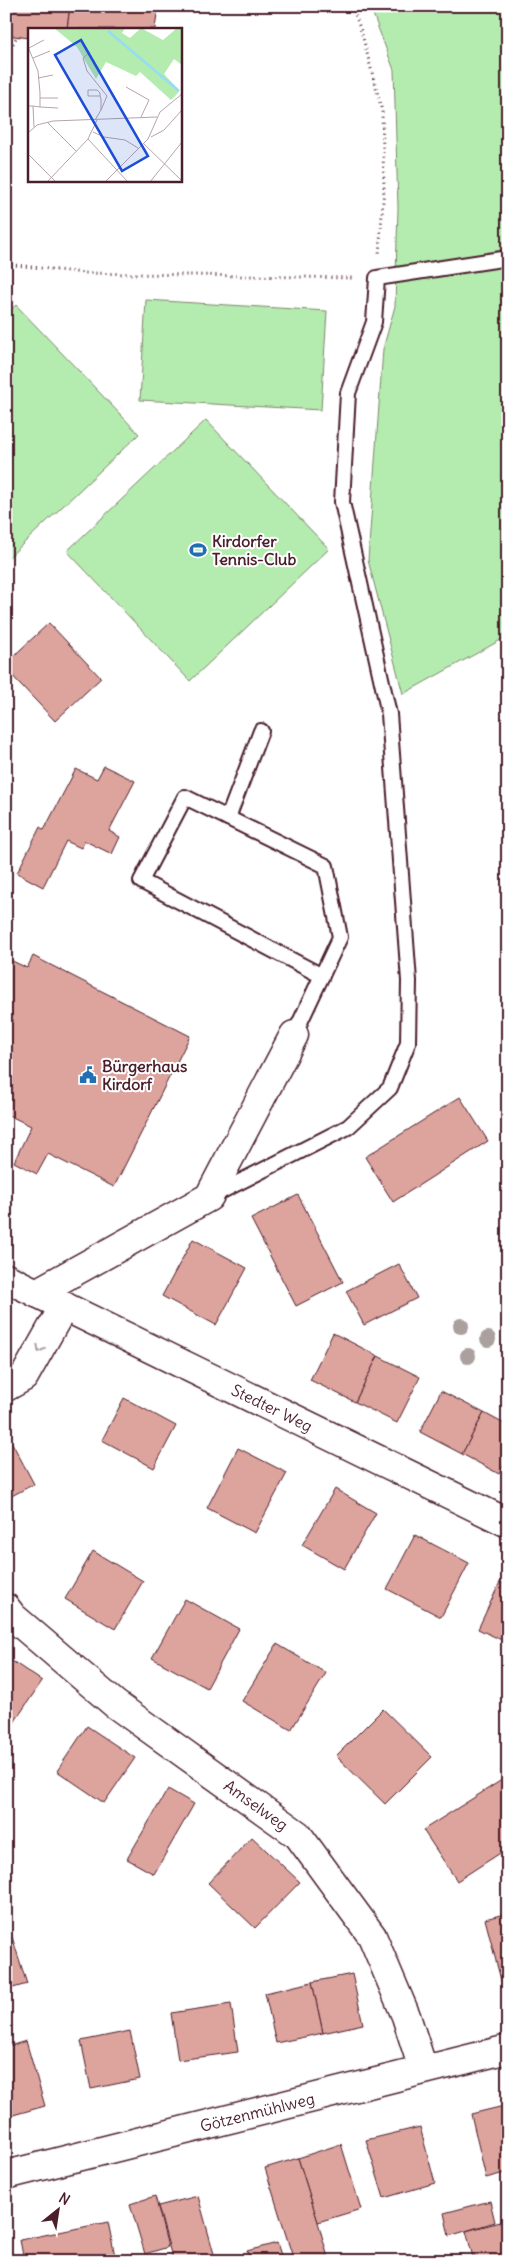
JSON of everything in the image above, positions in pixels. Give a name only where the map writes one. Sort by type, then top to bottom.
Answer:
[{"type":"street","points":[[36,1293],[209,1197],[294,1035]]},
{"type":"street","name":"Stedter Weg","points":[[6,1278],[508,1522]]},
{"type":"street","points":[[6,1387],[24,1377],[64,1306]]},
{"type":"street","name":"Amselweg","points":[[6,1608],[13,1617],[115,1704],[298,1835],[372,1936],[406,2016],[423,2069]]},
{"type":"street","name":"Götzenmühlweg","points":[[6,2175],[508,2049]]},
{"type":"lane","points":[[209,1197],[348,1127],[390,1088],[408,1043],[410,980],[389,714],[342,502],[348,393],[374,322],[377,278],[508,258]]},
{"type":"lane","points":[[228,818],[261,731]]},
{"type":"lane","points":[[294,1035],[322,976],[340,938],[326,866],[185,797],[141,881],[322,976]]},
{"type":"path","points":[[6,264],[84,273],[377,278],[384,188],[382,111],[362,34],[352,6]]},
{"type":"path","points":[[6,57],[17,36]]},
{"type":"green space","points":[[370,6],[508,6],[508,636],[403,694],[368,560],[383,349],[395,306],[398,208],[394,70]]},
{"type":"green space","points":[[146,300],[327,311],[321,410],[140,400]]},
{"type":"green space","points":[[16,305],[139,434],[6,560],[6,314]]},
{"type":"green space","name":"Kirdorfer Tennis-Club","points":[[206,420],[329,549],[190,681],[67,551]]},
{"type":"building","points":[[6,6],[70,6],[67,28],[28,28],[28,38],[6,35]]},
{"type":"building","points":[[70,6],[158,6],[155,28],[67,28]]},
{"type":"building","points":[[49,623],[101,678],[55,721],[6,669],[6,663]]},
{"type":"building","points":[[104,766],[135,781],[109,831],[120,837],[112,854],[85,841],[81,848],[66,841],[43,887],[17,873],[40,827],[44,830],[76,769],[97,779]]},
{"type":"building","name":"Bürgerhaus Kirdorf","points":[[33,956],[190,1036],[114,1187],[48,1154],[37,1174],[14,1162],[31,1126],[6,1114],[6,958],[27,968]]},
{"type":"building","points":[[460,1097],[488,1141],[393,1202],[365,1157]]},
{"type":"building","points":[[298,1195],[343,1282],[296,1306],[251,1219]]},
{"type":"building","points":[[193,1239],[247,1268],[216,1325],[162,1296]]},
{"type":"building","points":[[399,1264],[417,1298],[364,1325],[346,1291]]},
{"type":"building","points":[[333,1333],[378,1356],[355,1402],[310,1380]]},
{"type":"building","points":[[378,1356],[420,1377],[397,1423],[355,1402]]},
{"type":"building","points":[[441,1391],[484,1413],[462,1454],[420,1432]]},
{"type":"building","points":[[124,1398],[176,1426],[154,1468],[102,1440]]},
{"type":"building","points":[[484,1413],[508,1426],[508,1457],[499,1474],[462,1454]]},
{"type":"building","points":[[11,1441],[34,1484],[6,1499],[6,1443]]},
{"type":"building","points":[[238,1448],[287,1473],[255,1533],[207,1508]]},
{"type":"building","points":[[335,1489],[376,1513],[344,1569],[302,1545]]},
{"type":"building","points":[[415,1535],[469,1563],[441,1617],[387,1589]]},
{"type":"building","points":[[93,1551],[143,1581],[115,1629],[65,1599]]},
{"type":"building","points":[[500,1582],[508,1586],[508,1643],[478,1629]]},
{"type":"building","points":[[185,1599],[239,1629],[207,1688],[152,1658]]},
{"type":"building","points":[[277,1644],[326,1673],[291,1730],[242,1701]]},
{"type":"building","points":[[6,1657],[42,1681],[9,1730],[6,1728]]},
{"type":"building","points":[[383,1709],[432,1757],[385,1804],[336,1756]]},
{"type":"building","points":[[87,1726],[135,1758],[104,1803],[57,1771]]},
{"type":"building","points":[[508,1776],[508,1848],[457,1881],[423,1830]]},
{"type":"building","points":[[168,1789],[194,1804],[154,1874],[127,1859]]},
{"type":"building","points":[[252,1837],[300,1882],[255,1928],[208,1883]]},
{"type":"building","points":[[508,1913],[508,1983],[502,1984],[485,1919]]},
{"type":"building","points":[[6,1918],[27,1984],[6,1990]]},
{"type":"building","points":[[352,1974],[363,2024],[323,2033],[312,1982]]},
{"type":"building","points":[[312,1982],[323,2033],[276,2043],[265,1993]]},
{"type":"building","points":[[231,2004],[238,2052],[178,2060],[171,2013]]},
{"type":"building","points":[[130,2031],[140,2079],[91,2089],[81,2041]]},
{"type":"building","points":[[26,2041],[45,2106],[6,2117],[6,2047]]},
{"type":"building","points":[[508,2105],[508,2172],[486,2178],[471,2114]]},
{"type":"building","points":[[420,2127],[435,2183],[384,2198],[366,2140]]},
{"type":"building","points":[[341,2144],[361,2209],[318,2222],[298,2158]]},
{"type":"building","points":[[298,2158],[329,2261],[294,2261],[265,2168]]},
{"type":"building","points":[[155,2196],[168,2247],[145,2254],[130,2204]]},
{"type":"building","points":[[198,2196],[214,2254],[186,2261],[173,2261],[158,2206]]},
{"type":"building","points":[[490,2201],[495,2222],[449,2236],[444,2213]]},
{"type":"building","points":[[508,2220],[508,2261],[474,2261],[466,2231]]},
{"type":"building","points":[[108,2222],[116,2261],[24,2261],[20,2240]]},
{"type":"building","points":[[277,2243],[283,2261],[250,2261],[247,2251]]},
{"type":"place","name":"Kirdorfer Tennis-Club","points":[[198,550]]},
{"type":"place","name":"Bürgerhaus Kirdorf","points":[[88,1075]]}]
